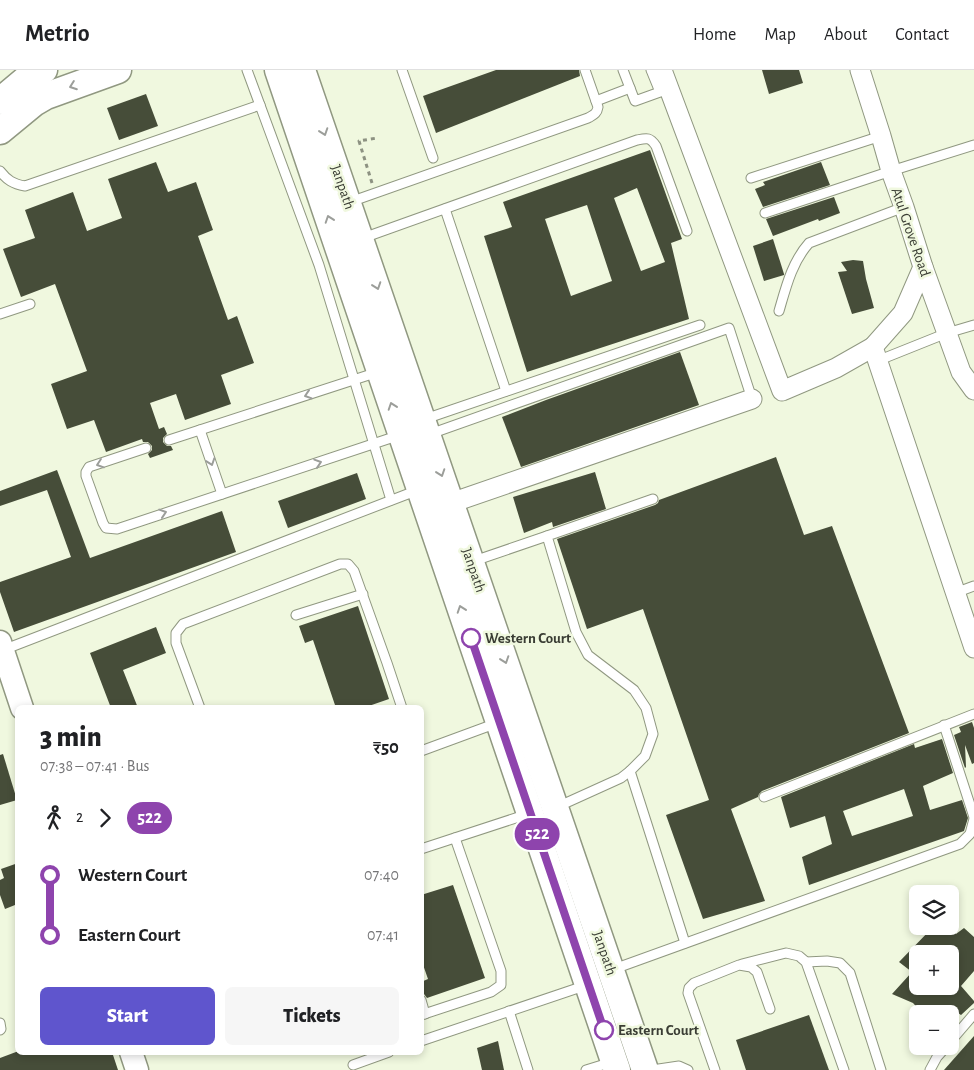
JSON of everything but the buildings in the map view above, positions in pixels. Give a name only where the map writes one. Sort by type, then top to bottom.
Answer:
[{"type":"main road","points":[[0,101],[26,80],[44,70]]},
{"type":"main road","points":[[0,131],[34,103],[46,96],[118,70]]},
{"type":"main road","name":"Janpath","points":[[290,74],[348,202],[417,429],[420,489],[616,1066]]},
{"type":"main road","name":"Janpath","points":[[290,74],[330,261],[346,310],[380,371],[417,429],[451,503],[645,1070]]},
{"type":"street","points":[[662,70],[782,391],[875,354],[903,313],[922,267]]},
{"type":"street","name":"Atul Grove Road","points":[[860,70],[922,267],[961,372],[974,390]]},
{"type":"street","points":[[875,354],[955,593],[971,627],[974,648]]},
{"type":"street","points":[[451,503],[752,399]]},
{"type":"street","points":[[2,646],[21,705]]},
{"type":"street","points":[[132,1055],[136,1070]]},
{"type":"lane","points":[[247,70],[260,106],[330,261]]},
{"type":"lane","points":[[402,70],[433,158]]},
{"type":"lane","points":[[348,202],[588,118],[598,111],[598,107],[585,70]]},
{"type":"lane","points":[[623,70],[635,102],[660,92],[651,70]]},
{"type":"lane","points":[[596,101],[630,88]]},
{"type":"lane","points":[[0,171],[14,184],[25,186],[260,106]]},
{"type":"lane","points":[[751,178],[881,136]]},
{"type":"lane","points":[[360,239],[647,138],[656,146],[687,230]]},
{"type":"lane","points":[[765,213],[974,145]]},
{"type":"lane","points":[[779,311],[792,271],[801,252],[809,243],[904,208]]},
{"type":"lane","points":[[445,209],[506,391]]},
{"type":"lane","points":[[0,314],[30,304]]},
{"type":"lane","points":[[346,310],[354,379],[391,500]]},
{"type":"lane","points":[[417,429],[506,391],[700,325]]},
{"type":"lane","points":[[875,354],[974,325]]},
{"type":"lane","points":[[146,448],[89,468],[86,472],[106,528],[117,528],[729,328],[752,399]]},
{"type":"lane","points":[[169,440],[380,371]]},
{"type":"lane","points":[[200,430],[222,494]]},
{"type":"lane","points":[[2,646],[420,489]]},
{"type":"lane","points":[[471,562],[653,499]]},
{"type":"lane","points":[[547,536],[576,632],[588,654],[634,690],[646,708],[653,734],[645,756],[621,778],[556,808]]},
{"type":"lane","points":[[199,705],[176,643],[176,633],[183,624],[340,564],[348,564],[354,571],[388,663],[401,705]]},
{"type":"lane","points":[[955,593],[974,586]]},
{"type":"lane","points":[[296,615],[363,594]]},
{"type":"lane","points":[[764,797],[974,714]]},
{"type":"lane","points":[[424,750],[499,722]]},
{"type":"lane","points":[[611,970],[960,844],[970,834],[974,818],[944,725]]},
{"type":"lane","points":[[630,771],[685,943]]},
{"type":"lane","points":[[424,848],[530,813]]},
{"type":"lane","points":[[424,1015],[491,992],[501,985],[501,971],[455,838]]},
{"type":"lane","points":[[715,1070],[688,993],[689,988],[694,983],[739,965],[786,953],[799,956],[806,962],[844,1070]]},
{"type":"lane","points":[[806,962],[827,961],[840,963],[850,973],[881,1070]]},
{"type":"lane","points":[[739,965],[751,967],[757,972],[770,1008]]},
{"type":"lane","points":[[424,1040],[588,984]]},
{"type":"lane","points":[[509,1011],[528,1070]]},
{"type":"lane","points":[[959,1032],[974,1014]]},
{"type":"lane","points":[[0,1023],[0,1030]]},
{"type":"lane","points":[[353,1065],[381,1055]]},
{"type":"lane","points":[[930,1070],[940,1055]]},
{"type":"lane","points":[[586,1070],[616,1066]]},
{"type":"lane","points":[[652,1070],[679,1066],[688,1070]]},
{"type":"path","points":[[375,193],[359,141],[377,138]]},
{"type":"bus line","name":"522","points":[[471,638],[604,1030]]},
{"type":"place","name":"Western Court","points":[[471,638]]},
{"type":"place","name":"Eastern Court","points":[[604,1030]]}]
